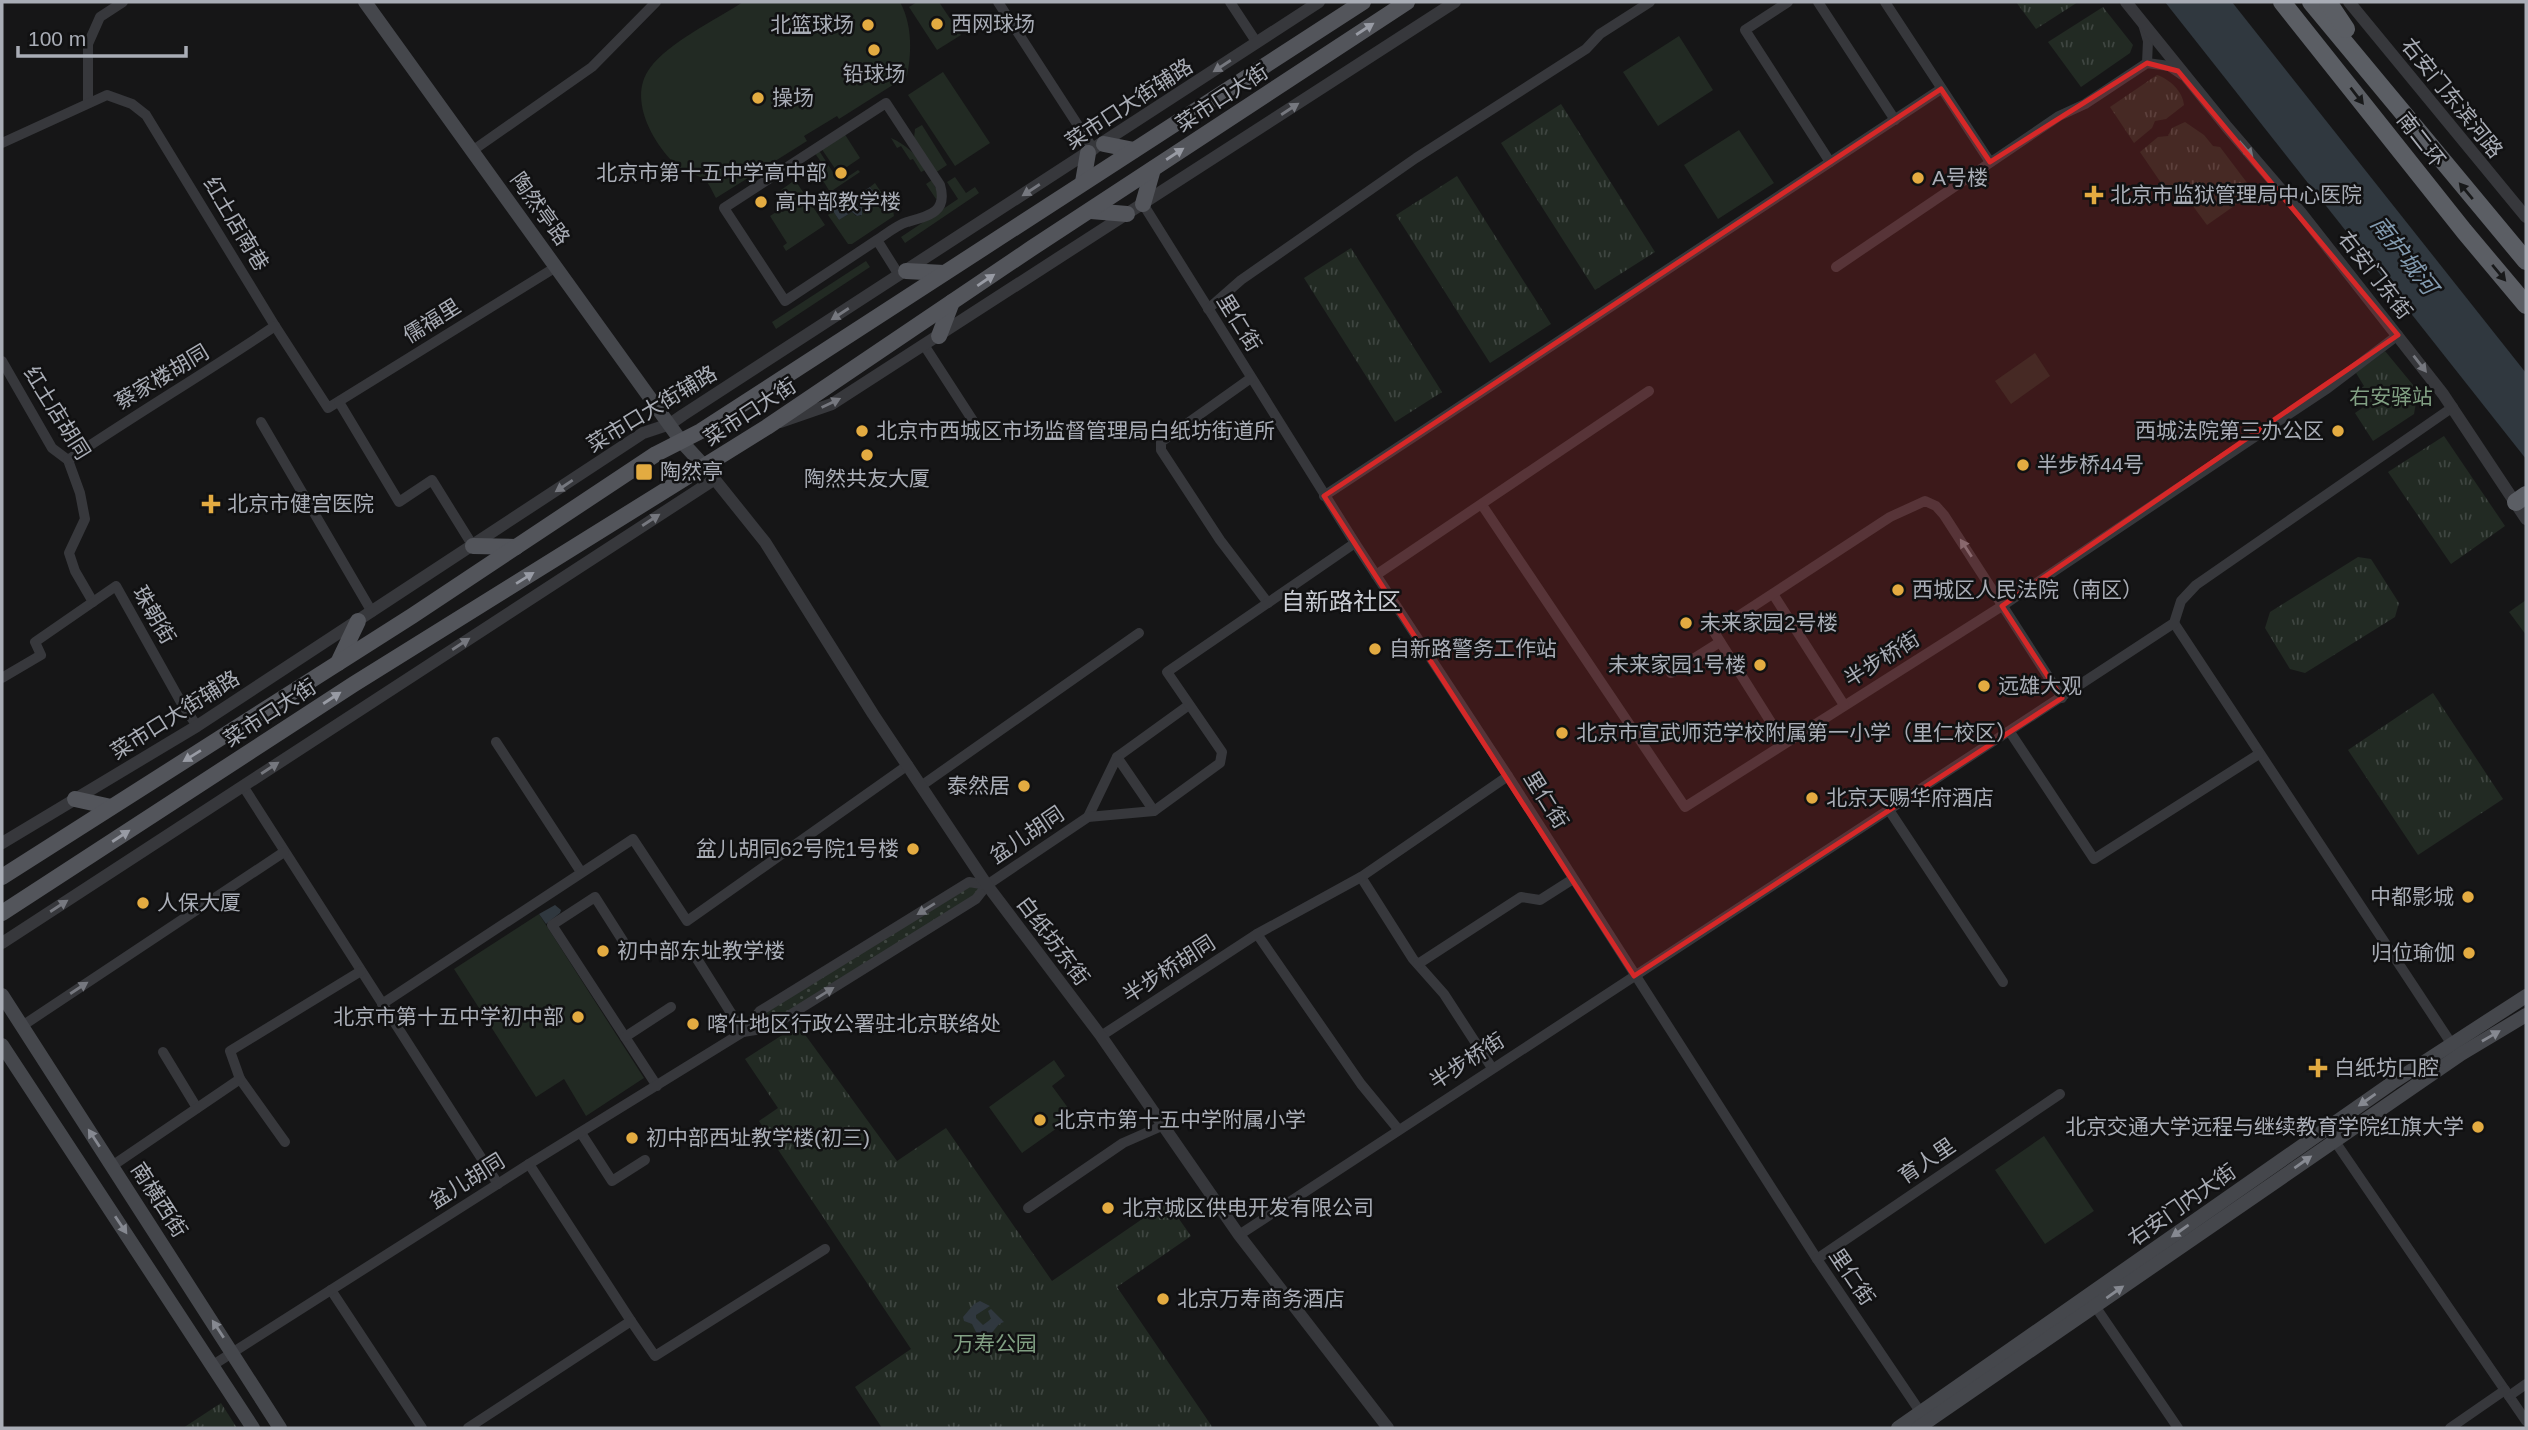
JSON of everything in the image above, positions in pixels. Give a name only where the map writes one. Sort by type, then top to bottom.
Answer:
[{"type":"highway","points":[[2267,2],[2315,42]]},
{"type":"highway","name":"南二环","points":[[2282,2],[2526,305]]},
{"type":"highway","name":"南二环","points":[[2311,2],[2526,261]]},
{"type":"highway","points":[[2328,2],[2382,89]]},
{"type":"highway","points":[[2492,222],[2526,247]]},
{"type":"main road","name":"陶然亭路","points":[[365,2],[681,441],[709,472]]},
{"type":"main road","name":"菜市口大街","points":[[2,877],[338,663],[656,454],[701,431],[1363,2]]},
{"type":"main road","name":"菜市口大街","points":[[2,913],[354,684],[709,472],[767,427],[952,302],[1408,2]]},
{"type":"main road","points":[[1083,182],[1095,149],[1134,149]]},
{"type":"main road","points":[[1143,204],[1153,169]]},
{"type":"main road","points":[[1091,211],[1127,214]]},
{"type":"main road","points":[[903,273],[944,272]]},
{"type":"main road","points":[[939,336],[952,302]]},
{"type":"main road","points":[[473,546],[516,547]]},
{"type":"main road","points":[[338,663],[365,616]]},
{"type":"main road","points":[[75,799],[111,807]]},
{"type":"main road","name":"南横西街","points":[[2,995],[280,1428]]},
{"type":"main road","name":"右安门内大街","points":[[1898,1428],[2451,1043],[2526,996]]},
{"type":"main road","name":"右安门内大街","points":[[1918,1428],[2334,1140],[2461,1054],[2526,1015]]},
{"type":"main road","points":[[2,1045],[253,1428]]},
{"type":"street","points":[[2,144],[88,102],[88,44],[100,17],[123,2]]},
{"type":"street","points":[[472,151],[592,67],[656,2]]},
{"type":"street","points":[[998,2],[1095,149]]},
{"type":"street","points":[[1230,2],[1257,43]]},
{"type":"street","name":"菜市口大街辅路","points":[[2,843],[197,726],[643,433],[670,424],[1320,2]]},
{"type":"street","points":[[767,427],[832,404],[1455,2]]},
{"type":"street","points":[[1208,309],[1241,280],[1416,158],[1586,49],[1600,34],[1650,2]]},
{"type":"street","points":[[1788,2],[1745,30],[1830,162]]},
{"type":"street","points":[[1818,2],[1895,120]]},
{"type":"street","points":[[1885,2],[1990,162]]},
{"type":"street","name":"右安门东街","points":[[2126,2],[2398,335],[2453,407],[2481,453],[2523,506]]},
{"type":"street","name":"右安门东滨河路","points":[[2349,2],[2526,217]]},
{"type":"street","points":[[2141,19],[2148,41],[2147,63]]},
{"type":"street","points":[[1836,267],[2059,116],[2085,104],[2147,63],[2160,64],[2178,71],[2203,97]]},
{"type":"street","points":[[1324,496],[1941,89]]},
{"type":"street","name":"红土店南巷","points":[[88,102],[107,95],[132,104],[146,115],[328,408]]},
{"type":"street","points":[[887,103],[940,185],[943,197],[941,205],[933,213],[905,222],[877,240],[785,301],[724,208],[887,103]]},
{"type":"street","name":"里仁街","points":[[1143,204],[1324,496],[1508,776],[1817,1259],[1921,1413]]},
{"type":"street","points":[[877,240],[903,273]]},
{"type":"street","name":"儒福里","points":[[328,408],[556,267]]},
{"type":"street","name":"蔡家楼胡同","points":[[68,460],[124,422],[201,377],[275,326]]},
{"type":"street","name":"半步桥街","points":[[1482,505],[1685,807],[2002,606],[2328,388],[2398,335]]},
{"type":"street","points":[[924,345],[979,430]]},
{"type":"street","name":"红土店胡同","points":[[2,361],[52,448],[68,460],[80,493],[85,519],[69,553],[75,571],[93,602]]},
{"type":"street","points":[[1251,378],[1161,442],[1160,450],[1220,540],[1268,603]]},
{"type":"street","points":[[1376,575],[1649,391]]},
{"type":"street","points":[[339,402],[399,502],[432,480],[473,546]]},
{"type":"street","name":"半步桥街","points":[[1239,1235],[2174,623],[2181,601],[2196,585],[2453,407]]},
{"type":"street","points":[[261,422],[365,616]]},
{"type":"street","points":[[2,943],[243,786],[709,472]]},
{"type":"street","name":"白纸坊东街","points":[[709,472],[765,542],[873,713],[987,885],[1101,1036],[1239,1235],[1388,1428]]},
{"type":"street","points":[[1784,743],[1714,632],[1891,517],[1925,501],[1936,506],[1944,515],[2063,698]]},
{"type":"street","points":[[1088,817],[1153,811],[1220,763],[1222,752],[1167,672],[1355,543]]},
{"type":"street","name":"珠朝街","points":[[2,678],[41,655],[35,642],[116,586],[197,726]]},
{"type":"street","points":[[1773,594],[1844,705]]},
{"type":"street","points":[[2174,623],[2451,1043]]},
{"type":"street","points":[[921,786],[1139,633]]},
{"type":"street","points":[[1671,674],[1720,642]]},
{"type":"street","points":[[1088,817],[1117,757],[1189,705]]},
{"type":"street","points":[[2010,732],[2094,859],[2259,754]]},
{"type":"street","points":[[496,742],[581,872]]},
{"type":"street","points":[[1117,757],[1153,811]]},
{"type":"street","points":[[382,1004],[633,839],[687,921],[908,765]]},
{"type":"street","name":"半步桥胡同","points":[[1101,1036],[1257,934],[1361,877],[1508,776]]},
{"type":"street","points":[[243,786],[498,1184]]},
{"type":"street","points":[[1889,810],[2003,982]]},
{"type":"street","name":"盆儿胡同","points":[[743,1032],[769,1028],[976,899],[987,885],[1088,817]]},
{"type":"street","points":[[22,1026],[284,852]]},
{"type":"street","points":[[1361,877],[1418,964],[1444,994],[1492,1068]]},
{"type":"street","points":[[1418,964],[1521,897],[1540,900],[1573,879]]},
{"type":"street","name":"盆儿胡同","points":[[213,1365],[528,1164],[743,1032],[760,1012],[969,882],[987,885]]},
{"type":"street","points":[[623,941],[595,897],[552,925],[657,1086]]},
{"type":"street","points":[[1257,934],[1362,1084],[1398,1129]]},
{"type":"street","points":[[696,958],[743,1032]]},
{"type":"street","points":[[285,1142],[240,1079],[230,1051],[361,971]]},
{"type":"street","points":[[625,1037],[671,1007]]},
{"type":"street","points":[[163,1052],[197,1108]]},
{"type":"street","points":[[112,1166],[240,1079]]},
{"type":"street","name":"育人里","points":[[1817,1259],[2060,1094]]},
{"type":"street","points":[[1027,1208],[1123,1143],[1164,1125]]},
{"type":"street","points":[[580,1133],[612,1181],[645,1160]]},
{"type":"street","points":[[2334,1140],[2526,1422]]},
{"type":"street","points":[[528,1164],[654,1356],[825,1249]]},
{"type":"street","points":[[331,1290],[422,1428]]},
{"type":"street","points":[[2095,1306],[2178,1428]]},
{"type":"street","points":[[468,1428],[631,1321]]},
{"type":"street","points":[[2450,1428],[2526,1384]]},
{"type":"highlighted area","points":[[2147,63],[2178,71],[2398,335],[2002,606],[2062,698],[1634,976],[1324,496],[1941,89],[1990,162]]},
{"type":"green space","name":"操场","points":[[743,2],[900,2],[909,28],[909,67],[907,76],[839,119],[837,116],[804,136],[807,141],[716,198],[706,181],[676,165],[664,152],[645,117],[641,92],[650,68],[668,50]]},
{"type":"green space","name":"西网球场","points":[[917,2],[939,2],[961,35],[937,50],[909,7]]},
{"type":"green space","points":[[2016,2],[2078,2],[2036,29]]},
{"type":"green space","points":[[2103,7],[2133,45],[2130,53],[2081,87],[2048,42]]},
{"type":"green space","points":[[1679,36],[1713,90],[1658,126],[1623,72]]},
{"type":"green space","points":[[943,72],[990,143],[955,166],[908,95]]},
{"type":"green space","points":[[2157,75],[2175,86],[2184,105],[2166,119],[2155,121],[2152,128],[2134,143],[2110,107]]},
{"type":"green space","points":[[1561,104],[1655,252],[1595,290],[1501,143]]},
{"type":"green space","points":[[2185,122],[2204,135],[2213,146],[2220,147],[2254,192],[2207,225],[2181,190],[2170,196],[2140,152],[2158,137],[2168,136],[2172,128]]},
{"type":"green space","points":[[922,125],[947,165],[935,173],[914,138],[915,129]]},
{"type":"green space","points":[[1739,130],[1774,183],[1718,219],[1684,165]]},
{"type":"green space","points":[[844,133],[860,158],[838,173],[821,148]]},
{"type":"green space","points":[[891,138],[915,155],[921,162],[931,179],[925,170],[921,172],[913,159],[910,160],[901,146],[897,148]]},
{"type":"green space","points":[[818,149],[836,177],[846,171],[849,176],[858,170],[860,172],[830,192],[819,174],[826,169],[814,152]]},
{"type":"green space","points":[[1457,176],[1551,324],[1490,363],[1396,215]]},
{"type":"green space","points":[[955,177],[966,193],[975,187],[979,193],[905,243],[901,237],[958,199],[947,182]]},
{"type":"green space","points":[[795,180],[825,225],[786,251],[783,246],[787,243],[770,216],[790,203],[781,190]]},
{"type":"green space","points":[[932,180],[940,197],[936,199],[926,184]]},
{"type":"green space","points":[[875,183],[893,210],[894,216],[848,244],[828,215],[833,211],[839,220],[852,212],[861,216],[861,205],[876,195],[870,187]]},
{"type":"green space","points":[[1351,248],[1442,392],[1395,422],[1304,278]]},
{"type":"green space","points":[[866,261],[870,267],[776,329],[772,322]]},
{"type":"green space","name":"右安驿站","points":[[2385,351],[2418,391],[2414,414],[2373,441],[2355,413],[2368,404],[2359,390],[2364,386],[2356,373]]},
{"type":"green space","points":[[2035,353],[2050,376],[2011,404],[1995,381]]},
{"type":"green space","points":[[2444,436],[2505,526],[2451,564],[2388,472]]},
{"type":"green space","points":[[2358,557],[2371,559],[2399,603],[2395,617],[2305,673],[2290,669],[2265,628],[2270,612]]},
{"type":"green space","points":[[2526,600],[2526,635],[2509,612]]},
{"type":"green space","points":[[2433,693],[2503,799],[2418,855],[2348,750]]},
{"type":"green space","points":[[969,882],[987,885],[976,899],[769,1028],[743,1032],[760,1011]]},
{"type":"green space","points":[[539,914],[644,1078],[586,1116],[564,1079],[536,1097],[454,969]]},
{"type":"green space","name":"万寿公园","points":[[798,1025],[897,1161],[946,1128],[1052,1281],[1167,1202],[1191,1236],[1117,1287],[1213,1428],[882,1428],[855,1387],[911,1349],[759,1121],[778,1108],[745,1059]]},
{"type":"green space","points":[[1054,1060],[1065,1076],[1052,1086],[1074,1116],[1022,1153],[989,1107]]},
{"type":"green space","points":[[2044,1136],[2094,1211],[2045,1244],[1995,1170]]},
{"type":"green space","points":[[221,1403],[237,1428],[183,1428]]},
{"type":"water","name":"南护城河","points":[[2165,2],[2232,2],[2526,373],[2526,459]]},
{"type":"water","points":[[870,187],[876,195],[862,205],[862,215],[857,216],[852,212],[839,220],[833,211]]},
{"type":"water","points":[[555,905],[561,910],[560,913],[546,924],[539,914]]},
{"type":"water","points":[[980,1301],[990,1306],[976,1315],[983,1325],[991,1319],[988,1311],[991,1309],[1004,1322],[999,1324],[986,1340],[979,1338],[972,1324],[964,1321],[963,1317]]},
{"type":"place","name":"西网球场","points":[[937,24]]},
{"type":"place","name":"北篮球场","points":[[868,25]]},
{"type":"place","name":"铅球场","points":[[874,50]]},
{"type":"place","name":"操场","points":[[758,98]]},
{"type":"place","name":"北京市第十五中学高中部","points":[[841,173]]},
{"type":"place","name":"A号楼","points":[[1918,178]]},
{"type":"place","name":"北京市监狱管理局中心医院","points":[[2094,195]]},
{"type":"place","name":"高中部教学楼","points":[[761,202]]},
{"type":"place","name":"北京市西城区市场监督管理局白纸坊街道所","points":[[862,431]]},
{"type":"place","name":"西城法院第三办公区","points":[[2338,431]]},
{"type":"place","name":"陶然共友大厦","points":[[867,455]]},
{"type":"place","name":"半步桥44号","points":[[2023,465]]},
{"type":"place","name":"陶然亭","points":[[644,472]]},
{"type":"place","name":"北京市健宫医院","points":[[211,504]]},
{"type":"place","name":"西城区人民法院（南区）","points":[[1898,590]]},
{"type":"place","name":"未来家园2号楼","points":[[1686,623]]},
{"type":"place","name":"自新路警务工作站","points":[[1375,649]]},
{"type":"place","name":"未来家园1号楼","points":[[1760,665]]},
{"type":"place","name":"远雄大观","points":[[1984,686]]},
{"type":"place","name":"北京市宣武师范学校附属第一小学（里仁校区）","points":[[1562,733]]},
{"type":"place","name":"泰然居","points":[[1024,786]]},
{"type":"place","name":"北京天赐华府酒店","points":[[1812,798]]},
{"type":"place","name":"盆儿胡同62号院1号楼","points":[[913,849]]},
{"type":"place","name":"中都影城","points":[[2468,897]]},
{"type":"place","name":"人保大厦","points":[[143,903]]},
{"type":"place","name":"初中部东址教学楼","points":[[603,951]]},
{"type":"place","name":"归位瑜伽","points":[[2469,953]]},
{"type":"place","name":"北京市第十五中学初中部","points":[[578,1017]]},
{"type":"place","name":"喀什地区行政公署驻北京联络处","points":[[693,1024]]},
{"type":"place","name":"白纸坊口腔","points":[[2318,1068]]},
{"type":"place","name":"北京市第十五中学附属小学","points":[[1040,1120]]},
{"type":"place","name":"北京交通大学远程与继续教育学院红旗大学","points":[[2478,1127]]},
{"type":"place","name":"初中部西址教学楼(初三)","points":[[632,1138]]},
{"type":"place","name":"北京城区供电开发有限公司","points":[[1108,1208]]},
{"type":"place","name":"北京万寿商务酒店","points":[[1163,1299]]},
{"type":"district","name":"自新路社区","points":[[1341,602]]}]
